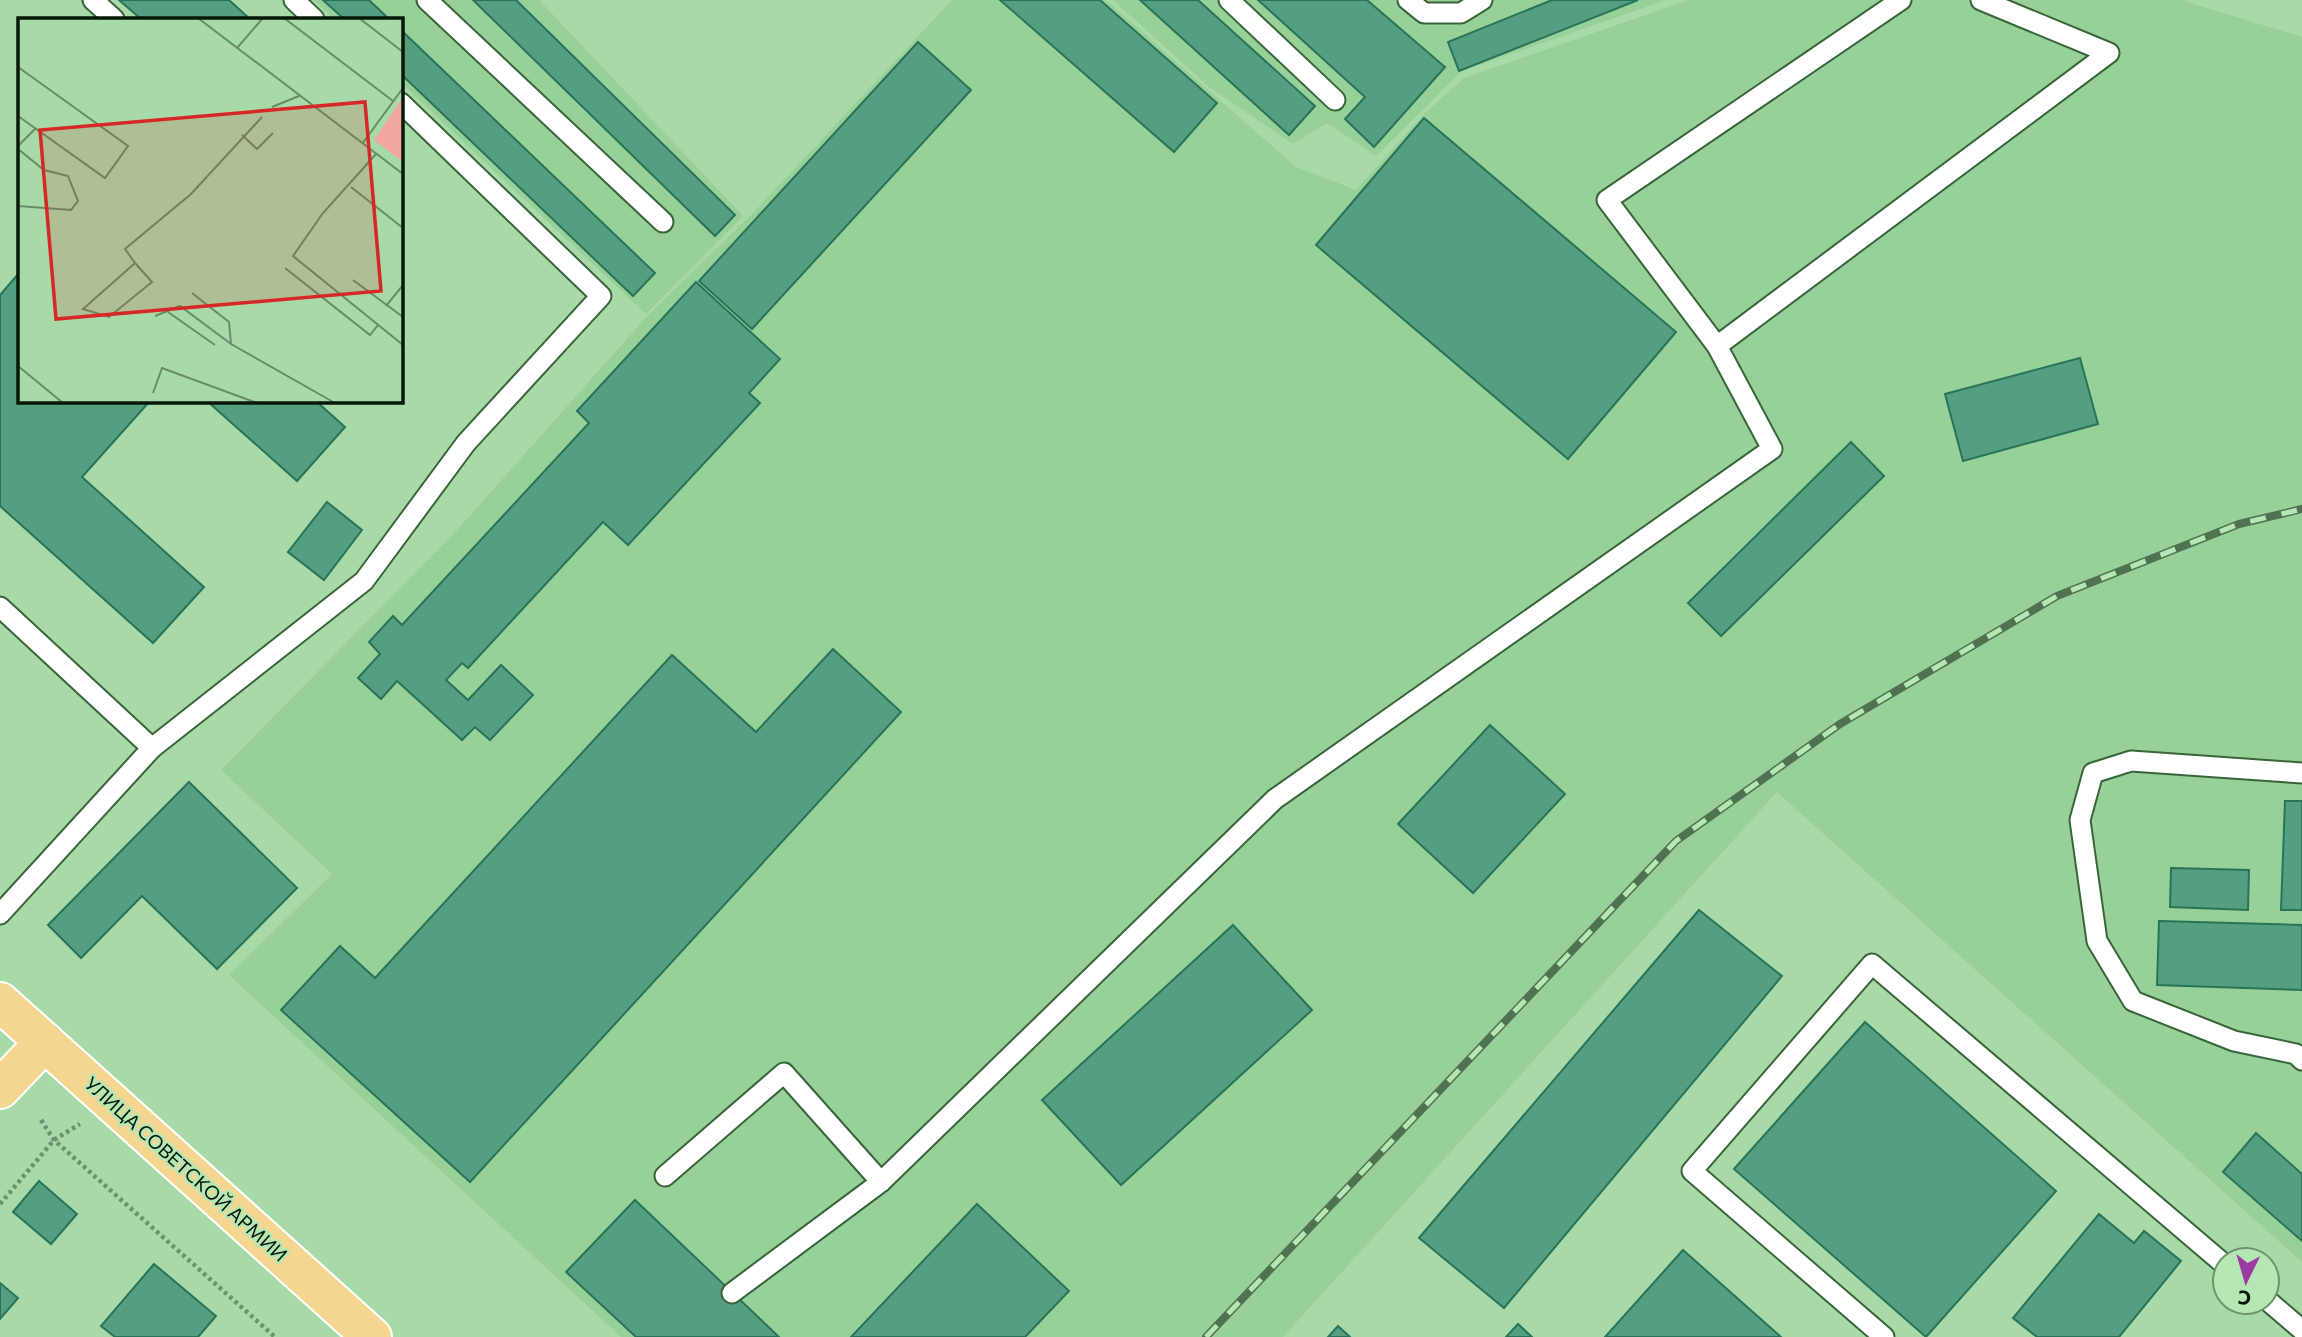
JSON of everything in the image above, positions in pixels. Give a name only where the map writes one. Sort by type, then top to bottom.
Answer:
[{"type":"main road","name":"УЛИЦА СОВЕТСКОЙ АРМИИ","points":[[0,1002],[372,1337]]},
{"type":"main road","points":[[0,1089],[46,1042]]},
{"type":"lane","points":[[93,0],[113,18]]},
{"type":"lane","points":[[294,0],[313,18]]},
{"type":"lane","points":[[427,0],[663,222]]},
{"type":"lane","points":[[1229,0],[1335,100]]},
{"type":"lane","points":[[1408,0],[1424,13],[1461,13],[1482,0]]},
{"type":"lane","points":[[732,1293],[881,1182],[1275,799],[1772,449],[1717,346],[1607,200],[1901,0]]},
{"type":"lane","points":[[1717,346],[2109,53],[1980,0]]},
{"type":"lane","points":[[0,914],[152,748],[365,581],[466,443],[601,296],[402,104]]},
{"type":"lane","points":[[0,607],[152,748]]},
{"type":"lane","points":[[2302,774],[2131,761],[2093,772],[2080,820],[2097,941],[2133,1002],[2234,1041],[2296,1054],[2302,1060]]},
{"type":"lane","points":[[1884,1337],[1692,1171],[1872,964],[2211,1253]]},
{"type":"lane","points":[[665,1176],[784,1073],[881,1182]]},
{"type":"lane","points":[[2281,1312],[2302,1330]]},
{"type":"path","points":[[41,1120],[54,1140],[275,1337]]},
{"type":"path","points":[[0,1204],[54,1140],[83,1123]]},
{"type":"shaded area","points":[[313,0],[539,0],[743,216],[646,314],[402,84],[402,18],[333,18]]},
{"type":"shaded area","points":[[952,0],[1106,0],[1296,167],[1356,190],[1424,114],[1464,78],[1689,0],[2181,0],[2302,37],[2302,1262],[1777,792],[1283,1337],[621,1337],[229,975],[332,874],[221,770],[458,529],[649,314],[755,211]]},
{"type":"shaded area","points":[[1113,0],[1666,0],[1462,71],[1376,156],[1327,123],[1293,144],[1209,87]]},
{"type":"building","points":[[119,0],[229,0],[249,18],[140,18]]},
{"type":"building","points":[[323,0],[369,0],[388,18],[343,18]]},
{"type":"building","points":[[473,0],[516,0],[735,215],[715,236]]},
{"type":"building","points":[[1000,0],[1100,0],[1217,103],[1174,152]]},
{"type":"building","points":[[1140,0],[1198,0],[1315,106],[1289,135]]},
{"type":"building","points":[[1258,0],[1367,0],[1445,67],[1374,147],[1345,119],[1365,97]]},
{"type":"building","points":[[1552,0],[1638,0],[1459,71],[1448,42]]},
{"type":"building","points":[[402,31],[655,273],[633,296],[402,75]]},
{"type":"building","points":[[918,42],[971,90],[752,329],[699,281]]},
{"type":"building","points":[[1424,118],[1676,332],[1568,459],[1316,245]]},
{"type":"building","points":[[18,274],[18,402],[149,402],[82,477],[204,587],[153,643],[0,506],[0,295]]},
{"type":"building","points":[[696,282],[780,359],[749,393],[760,403],[628,545],[603,522],[468,668],[462,663],[446,680],[468,700],[501,665],[533,695],[490,740],[475,727],[462,740],[397,681],[381,699],[358,678],[380,654],[369,642],[393,616],[402,625],[589,423],[577,411]]},
{"type":"building","points":[[2080,358],[2098,424],[1963,461],[1945,394]]},
{"type":"building","points":[[208,402],[317,402],[345,427],[297,481]]},
{"type":"building","points":[[1851,442],[1884,476],[1721,636],[1688,603]]},
{"type":"building","points":[[327,502],[362,530],[324,580],[288,552]]},
{"type":"building","points":[[833,649],[901,712],[470,1182],[281,1010],[340,946],[375,978],[672,655],[756,732]]},
{"type":"building","points":[[1490,725],[1565,794],[1473,893],[1398,824]]},
{"type":"building","points":[[189,782],[297,888],[217,969],[142,896],[81,958],[48,925]]},
{"type":"building","points":[[2285,801],[2302,801],[2302,910],[2281,910]]},
{"type":"building","points":[[2171,868],[2249,870],[2248,910],[2170,907]]},
{"type":"building","points":[[1699,910],[1782,976],[1504,1308],[1419,1238]]},
{"type":"building","points":[[2159,921],[2302,925],[2302,990],[2157,985]]},
{"type":"building","points":[[1233,925],[1312,1010],[1121,1185],[1042,1100]]},
{"type":"building","points":[[1865,1022],[2056,1191],[1926,1337],[1734,1169]]},
{"type":"building","points":[[2256,1133],[2302,1174],[2302,1241],[2223,1172]]},
{"type":"building","points":[[39,1181],[77,1214],[51,1244],[13,1212]]},
{"type":"building","points":[[635,1200],[779,1337],[636,1337],[566,1272]]},
{"type":"building","points":[[977,1204],[1069,1291],[1025,1337],[851,1337]]},
{"type":"building","points":[[2099,1214],[2134,1243],[2144,1231],[2181,1261],[2119,1337],[2037,1337],[2013,1318]]},
{"type":"building","points":[[1683,1250],[1781,1337],[1605,1337]]},
{"type":"building","points":[[154,1264],[216,1316],[198,1337],[115,1337],[101,1326]]},
{"type":"building","points":[[0,1283],[18,1298],[0,1319]]},
{"type":"building","points":[[1518,1324],[1532,1337],[1506,1337]]},
{"type":"building","points":[[1338,1326],[1350,1337],[1328,1337]]},
{"type":"railway","points":[[1206,1337],[1676,841],[1840,724],[2057,596],[2239,524],[2302,509]]}]
